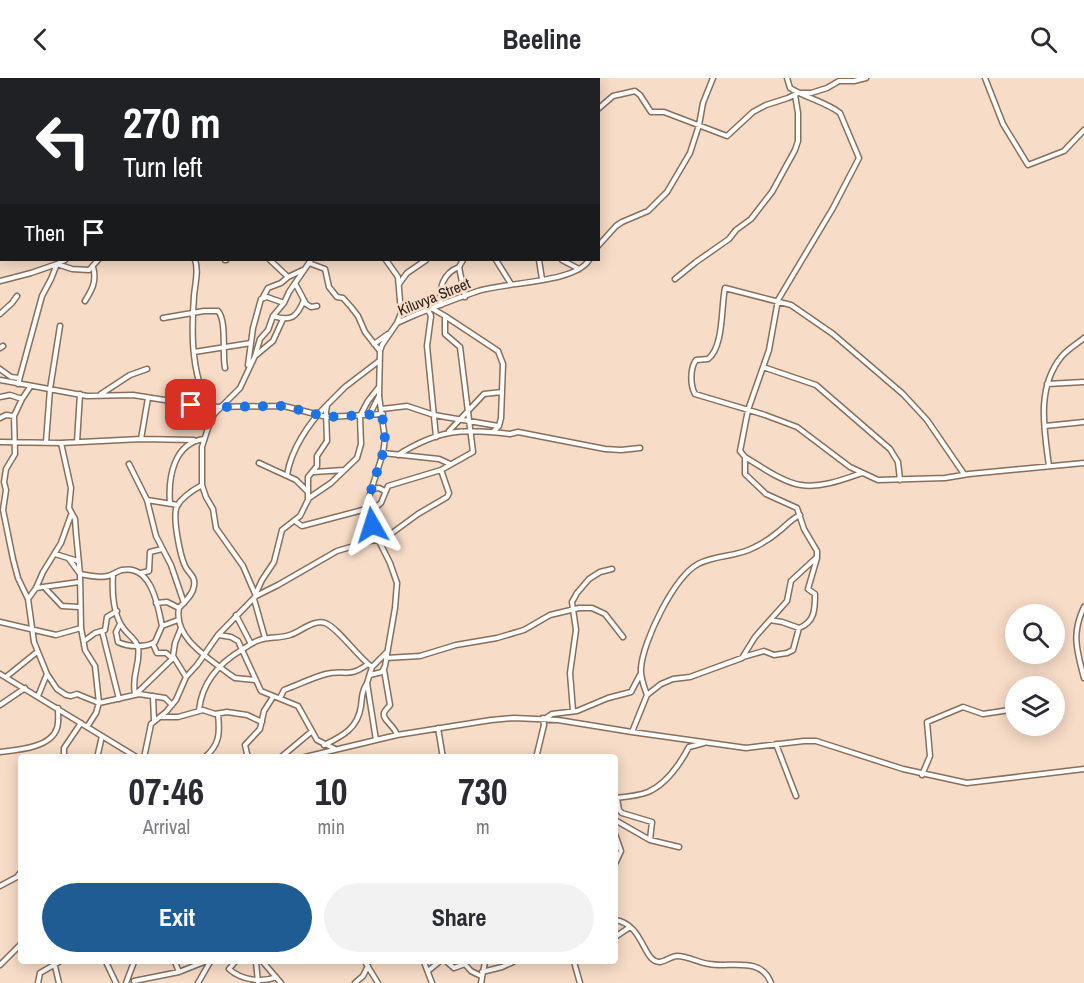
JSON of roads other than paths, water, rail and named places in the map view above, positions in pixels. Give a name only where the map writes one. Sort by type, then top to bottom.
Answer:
[{"type":"street","points":[[600,244],[616,226],[648,211],[667,192],[690,153],[700,123],[703,103],[713,78]]},
{"type":"street","points":[[786,78],[790,88],[796,94],[834,108],[840,113],[859,158],[833,208],[778,300],[769,350],[748,410],[740,449],[745,457],[801,486],[825,485],[862,473]]},
{"type":"street","points":[[600,107],[613,96],[635,91],[651,112],[664,112],[690,123],[700,123],[727,136],[759,107],[796,94],[822,90],[839,81],[866,78]]},
{"type":"street","points":[[985,78],[1003,124],[1028,165],[1064,151],[1084,130]]},
{"type":"street","points":[[675,279],[729,239],[736,230],[751,219],[772,192],[798,141],[796,94]]},
{"type":"street","points":[[0,281],[31,273],[57,262],[80,271],[89,270],[97,261]]},
{"type":"street","points":[[195,261],[198,267],[193,313],[194,352],[197,374],[209,407],[214,414]]},
{"type":"street","points":[[271,261],[288,277]]},
{"type":"street","points":[[265,638],[255,596],[243,566],[216,528],[213,509],[202,485],[204,439],[214,414],[234,395],[273,316],[284,303],[310,261],[325,270],[329,287],[337,297],[343,298],[351,307],[365,332],[380,351]]},
{"type":"street","points":[[387,261],[397,273],[401,313],[397,323]]},
{"type":"street","points":[[398,285],[407,273],[425,261]]},
{"type":"street","points":[[441,306],[439,294],[445,277],[459,267],[462,261]]},
{"type":"street","points":[[497,261],[512,284]]},
{"type":"street","points":[[539,261],[542,279]]},
{"type":"street","points":[[564,261],[579,269]]},
{"type":"street","name":"Kiluvya Street","points":[[384,670],[397,583],[373,529],[369,497],[385,439],[379,396],[382,345],[397,323],[408,318],[479,291],[557,277],[584,267],[588,261]]},
{"type":"street","points":[[18,381],[42,296],[57,262]]},
{"type":"street","points":[[85,301],[94,286],[96,275],[93,267]]},
{"type":"street","points":[[459,267],[465,297]]},
{"type":"street","points":[[248,369],[251,343],[265,290],[303,270]]},
{"type":"street","points":[[295,283],[309,306],[317,306]]},
{"type":"street","points":[[964,474],[927,420],[903,394],[805,313],[791,304],[725,288],[723,314],[714,353],[708,359],[696,360],[693,363],[692,385],[695,394],[765,415],[803,430],[850,467],[878,480],[945,478],[964,474],[1084,464]]},
{"type":"street","points":[[0,314],[17,296]]},
{"type":"street","points":[[261,299],[267,297],[284,303]]},
{"type":"street","points":[[273,316],[284,319],[295,316],[304,300]]},
{"type":"street","points":[[163,318],[211,310],[218,311],[221,314],[225,368]]},
{"type":"street","points":[[430,310],[445,316],[498,351],[503,364],[502,392],[499,426],[493,432]]},
{"type":"street","points":[[430,310],[427,346],[436,436]]},
{"type":"street","points":[[401,313],[408,318]]},
{"type":"street","points":[[371,512],[381,502],[385,491],[391,485],[441,470],[472,453],[460,347],[445,334],[445,316]]},
{"type":"street","points":[[255,356],[273,341],[284,319]]},
{"type":"street","points":[[46,442],[50,389],[60,326]]},
{"type":"street","points":[[374,344],[391,331]]},
{"type":"street","points":[[1049,466],[1043,400],[1047,384],[1062,356],[1084,338]]},
{"type":"street","points":[[194,352],[251,343]]},
{"type":"street","points":[[287,475],[296,448],[317,416],[345,387],[380,361]]},
{"type":"street","points":[[763,367],[816,385],[890,449],[898,462],[900,480]]},
{"type":"street","points":[[0,369],[31,387],[97,396],[133,395],[209,407],[284,406],[327,417],[370,415],[406,406],[434,415],[499,426]]},
{"type":"street","points":[[97,396],[125,378],[147,369]]},
{"type":"street","points":[[0,380],[18,381]]},
{"type":"street","points":[[1047,384],[1084,382]]},
{"type":"street","points":[[31,387],[14,416],[15,454],[5,473],[3,518],[18,578],[28,598],[37,652],[57,689],[71,696],[77,694],[99,703],[136,694],[165,698],[172,705]]},
{"type":"street","points":[[255,596],[274,562],[282,530],[300,516],[312,495],[323,489],[353,463],[360,451],[360,416],[368,401],[380,387]]},
{"type":"street","points":[[448,432],[486,393],[502,392]]},
{"type":"street","points":[[76,441],[80,394]]},
{"type":"street","points":[[0,397],[10,395],[22,399]]},
{"type":"street","points":[[370,415],[379,396]]},
{"type":"street","points":[[141,439],[148,398]]},
{"type":"street","points":[[308,500],[309,477],[317,466],[319,453],[327,441],[327,405]]},
{"type":"street","points":[[0,418],[6,415],[14,416]]},
{"type":"street","points":[[1045,426],[1084,422]]},
{"type":"street","points":[[398,455],[436,436],[448,432],[470,430],[510,434],[518,432],[605,449],[640,448]]},
{"type":"street","points":[[0,442],[61,443],[204,439]]},
{"type":"street","points":[[170,503],[169,478],[182,450],[194,440]]},
{"type":"street","points":[[61,443],[71,488],[69,508],[75,521],[80,574],[81,628],[85,650],[95,666],[99,703],[87,727]]},
{"type":"street","points":[[383,453],[439,459],[450,464]]},
{"type":"street","points":[[632,732],[647,695],[667,681],[690,677],[764,651],[774,654],[790,651],[794,647],[799,628],[808,623],[815,610],[815,594],[808,589],[817,551],[795,507],[766,494],[748,477],[745,472],[745,457]]},
{"type":"street","points":[[259,463],[300,482],[312,495]]},
{"type":"street","points":[[129,464],[147,500],[154,530],[171,565],[184,603]]},
{"type":"street","points":[[145,754],[149,728],[172,705],[186,677],[218,635],[255,596],[330,554],[392,534],[407,521],[449,495],[441,470]]},
{"type":"street","points":[[313,472],[345,471]]},
{"type":"street","points":[[202,485],[178,505],[175,514],[185,566],[194,577],[195,583],[192,592],[179,608],[178,620],[193,645],[204,655],[235,678],[255,680]]},
{"type":"street","points":[[371,489],[379,488],[385,491]]},
{"type":"street","points":[[147,500],[178,505]]},
{"type":"street","points":[[295,521],[302,526],[361,511],[371,512]]},
{"type":"street","points":[[361,511],[371,512]]},
{"type":"street","points":[[28,598],[55,554],[71,514]]},
{"type":"street","points":[[544,718],[631,692],[641,673],[644,655],[654,626],[685,574],[710,558],[737,555],[755,547],[776,534],[800,514]]},
{"type":"street","points":[[366,542],[373,529]]},
{"type":"street","points":[[69,559],[80,574],[95,577],[123,570],[145,573],[149,570],[150,552],[162,549]]},
{"type":"street","points":[[55,554],[78,561]]},
{"type":"street","points":[[742,658],[755,637],[787,601],[791,581],[817,557]]},
{"type":"street","points":[[573,711],[570,673],[576,630],[572,610],[574,597],[582,585],[595,575],[612,569]]},
{"type":"street","points":[[140,573],[149,583],[162,626],[153,644]]},
{"type":"street","points":[[113,574],[112,588],[120,624],[138,646],[138,661],[133,682],[136,694]]},
{"type":"street","points":[[36,588],[79,582]]},
{"type":"street","points":[[45,588],[60,605],[79,607]]},
{"type":"street","points":[[156,603],[167,602],[179,608]]},
{"type":"street","points":[[1084,607],[1077,628],[1078,659],[1084,678]]},
{"type":"street","points":[[387,658],[420,656],[456,645],[497,638],[524,630],[550,615],[592,608],[605,614],[624,637]]},
{"type":"street","points":[[83,641],[106,629],[107,617],[117,611]]},
{"type":"street","points":[[236,615],[251,644]]},
{"type":"street","points":[[162,626],[178,620]]},
{"type":"street","points":[[770,620],[799,628]]},
{"type":"street","points":[[0,622],[56,635],[81,628]]},
{"type":"street","points":[[199,710],[202,692],[219,666],[241,650],[265,638],[286,636],[315,623],[325,623],[370,665],[370,675],[363,689],[360,712],[355,723],[344,735],[324,745]]},
{"type":"street","points":[[120,624],[116,632],[118,642],[138,646],[153,644]]},
{"type":"street","points":[[136,694],[173,659],[175,643],[182,628]]},
{"type":"street","points":[[102,631],[119,699]]},
{"type":"street","points":[[218,635],[235,639],[264,694],[297,706],[317,740],[336,749]]},
{"type":"street","points":[[153,644],[157,653],[166,653],[186,677]]},
{"type":"street","points":[[6,677],[37,652]]},
{"type":"street","points":[[280,698],[284,690],[334,672],[351,673],[370,665],[388,652]]},
{"type":"street","points":[[370,675],[384,670],[390,705],[384,712],[384,716],[386,721],[394,727],[397,735]]},
{"type":"street","points":[[641,673],[647,695]]},
{"type":"street","points":[[0,674],[131,754]]},
{"type":"street","points":[[38,696],[47,674]]},
{"type":"street","points":[[368,682],[376,740]]},
{"type":"street","points":[[0,705],[25,688]]},
{"type":"street","points":[[153,696],[154,721]]},
{"type":"street","points":[[247,754],[245,745],[260,729],[264,711],[273,697]]},
{"type":"street","points":[[922,775],[930,756],[927,722],[963,707],[983,714],[1005,711]]},
{"type":"street","points":[[0,752],[27,747],[50,738],[58,727],[58,708]]},
{"type":"street","points":[[160,717],[178,717],[199,710],[218,714],[239,713],[262,722]]},
{"type":"street","points":[[208,754],[217,744],[220,736],[218,714]]},
{"type":"street","points":[[537,754],[544,718]]},
{"type":"street","points":[[317,754],[438,728],[491,720],[544,718],[746,748],[804,741],[823,742],[922,775],[967,783],[1084,769]]},
{"type":"street","points":[[64,754],[64,748],[81,723]]},
{"type":"street","points":[[438,728],[442,754]]},
{"type":"street","points":[[285,754],[311,732]]},
{"type":"street","points":[[98,754],[102,736]]},
{"type":"street","points":[[618,798],[645,793],[655,787],[679,765],[689,747],[704,742]]},
{"type":"street","points":[[776,744],[796,796]]},
{"type":"street","points":[[618,806],[622,813],[652,822],[650,840]]},
{"type":"street","points":[[618,822],[650,840],[679,848]]},
{"type":"street","points":[[618,842],[621,851],[618,858]]},
{"type":"street","points":[[0,886],[16,877],[18,880]]},
{"type":"street","points":[[618,921],[630,927],[639,935],[648,956],[653,960],[661,962],[676,956],[707,964],[752,965],[767,975],[771,983]]},
{"type":"street","points":[[618,935],[630,927]]},
{"type":"street","points":[[0,965],[18,947]]},
{"type":"street","points":[[38,983],[40,974],[52,964]]},
{"type":"street","points":[[53,964],[59,983]]},
{"type":"street","points":[[106,964],[116,983]]},
{"type":"street","points":[[126,983],[133,964]]},
{"type":"street","points":[[176,964],[179,972]]},
{"type":"street","points":[[131,970],[134,982],[179,972],[199,964]]},
{"type":"street","points":[[198,982],[209,964]]},
{"type":"street","points":[[232,964],[230,971],[243,979],[258,982],[269,981],[277,977]]},
{"type":"street","points":[[256,964],[258,982]]},
{"type":"street","points":[[265,964],[281,983]]},
{"type":"street","points":[[355,983],[363,976],[366,964]]},
{"type":"street","points":[[367,964],[378,983]]},
{"type":"street","points":[[425,964],[432,983]]},
{"type":"street","points":[[428,971],[437,964]]},
{"type":"street","points":[[449,964],[454,968],[462,964]]},
{"type":"street","points":[[467,964],[471,971],[481,974],[509,964]]},
{"type":"street","points":[[481,983],[484,964]]},
{"type":"street","points":[[575,964],[580,983]]},
{"type":"street","points":[[273,983],[277,977]]}]
